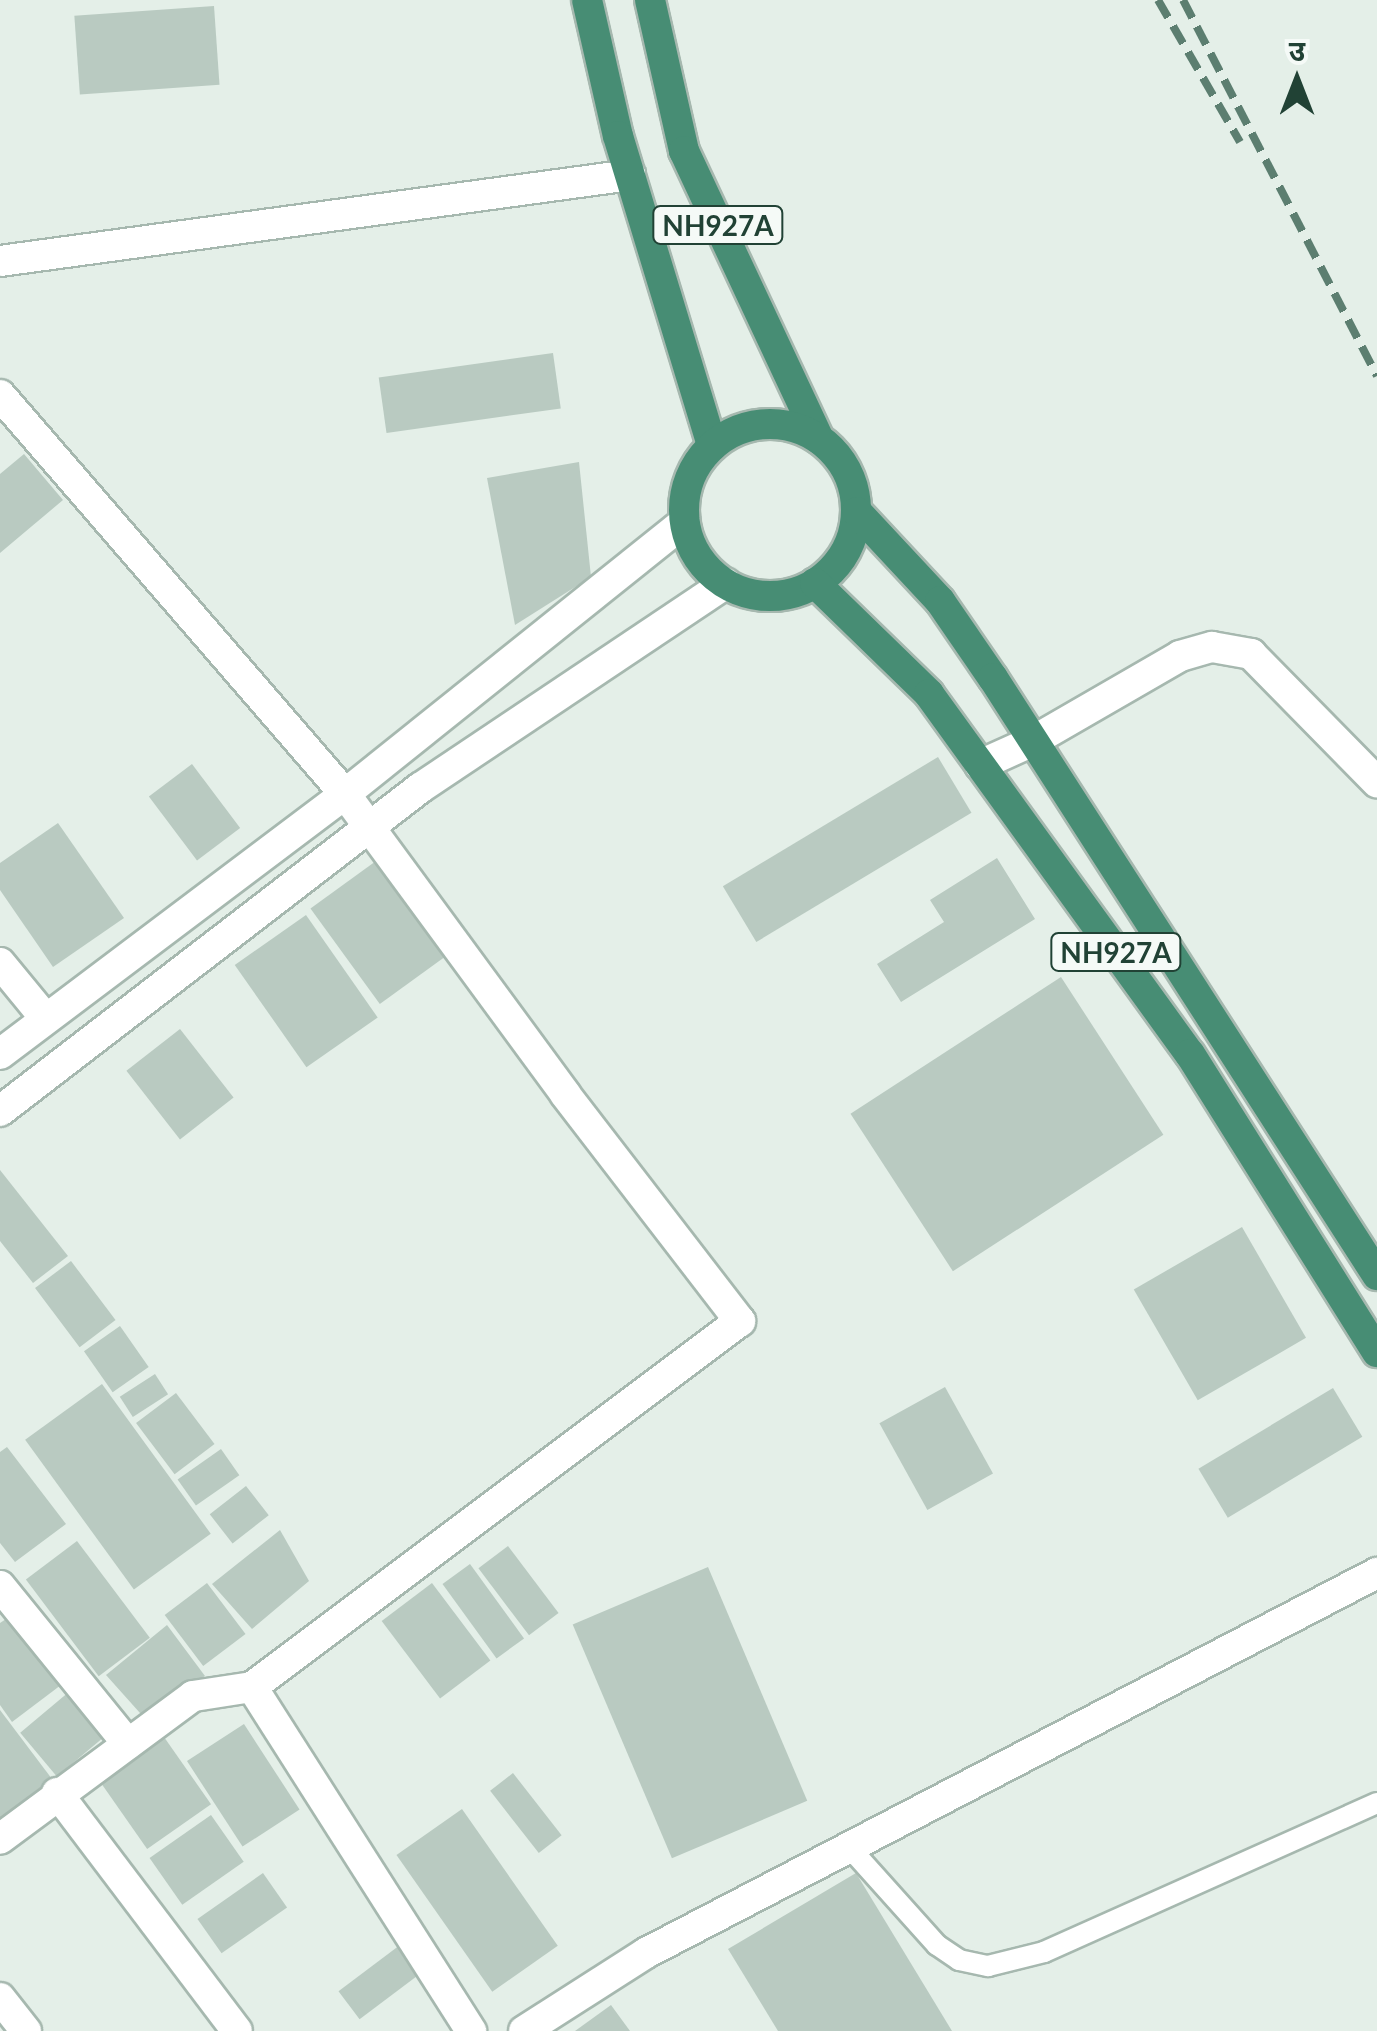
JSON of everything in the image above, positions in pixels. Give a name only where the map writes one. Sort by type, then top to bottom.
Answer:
[{"type":"highway","name":"NH927A","points":[[588,0],[630,175],[712,446]]},
{"type":"highway","name":"NH927A","points":[[650,0],[684,151],[819,439],[840,458],[853,484],[857,512],[940,602],[1034,741],[1377,1275]]},
{"type":"highway","points":[[819,439],[793,427],[764,424],[736,431],[712,446],[694,468],[685,494],[685,522],[693,550],[710,572],[726,583],[761,596],[789,594],[816,584],[844,553],[857,512]]},
{"type":"highway","name":"NH927A","points":[[816,584],[928,694],[980,765],[1190,1054],[1377,1352]]},
{"type":"street","points":[[0,261],[630,175]]},
{"type":"street","points":[[0,395],[345,794],[740,1321],[252,1687],[193,1696],[57,1793],[0,1840]]},
{"type":"street","points":[[0,1054],[345,794],[685,522]]},
{"type":"street","points":[[0,1111],[368,827],[726,583]]},
{"type":"street","points":[[980,765],[1034,741],[1180,656],[1212,648],[1251,654],[1377,782]]},
{"type":"street","points":[[0,964],[46,1019]]},
{"type":"street","points":[[524,2031],[646,1953],[1377,1573]]},
{"type":"street","points":[[0,1586],[128,1744]]},
{"type":"street","points":[[252,1687],[471,2031]]},
{"type":"street","points":[[57,1793],[238,2031]]},
{"type":"street","points":[[0,1998],[26,2031]]},
{"type":"lane","points":[[848,1847],[937,1946],[959,1960],[988,1966],[1044,1952],[1377,1804]]},
{"type":"building","points":[[214,6],[220,85],[80,95],[74,16]]},
{"type":"building","points":[[553,353],[561,408],[387,433],[379,377]]},
{"type":"building","points":[[24,454],[63,500],[0,553],[0,474]]},
{"type":"building","points":[[579,462],[591,577],[515,625],[487,478]]},
{"type":"building","points":[[938,757],[971,813],[756,942],[723,886]]},
{"type":"building","points":[[192,764],[240,828],[197,860],[149,796]]},
{"type":"building","points":[[58,823],[124,918],[53,967],[0,890],[0,863]]},
{"type":"building","points":[[997,858],[1035,919],[901,1002],[877,964],[944,922],[930,900]]},
{"type":"building","points":[[376,861],[445,956],[380,1004],[310,909]]},
{"type":"building","points":[[306,915],[378,1017],[306,1067],[235,965]]},
{"type":"building","points":[[1061,977],[1163,1135],[953,1271],[850,1114]]},
{"type":"building","points":[[180,1029],[234,1098],[180,1139],[126,1071]]},
{"type":"building","points":[[0,1170],[68,1256],[33,1283],[0,1241]]},
{"type":"building","points":[[1242,1227],[1306,1338],[1198,1400],[1134,1290]]},
{"type":"building","points":[[71,1261],[116,1320],[80,1347],[35,1288]]},
{"type":"building","points":[[120,1326],[149,1367],[113,1392],[84,1351]]},
{"type":"building","points":[[155,1374],[168,1394],[133,1417],[120,1397]]},
{"type":"building","points":[[102,1384],[211,1534],[134,1590],[25,1440]]},
{"type":"building","points":[[945,1387],[993,1474],[927,1510],[879,1423]]},
{"type":"building","points":[[1333,1388],[1362,1437],[1228,1518],[1198,1469]]},
{"type":"building","points":[[176,1393],[215,1444],[175,1474],[136,1423]]},
{"type":"building","points":[[7,1447],[66,1524],[15,1562],[0,1543],[0,1452]]},
{"type":"building","points":[[221,1449],[239,1475],[196,1506],[178,1479]]},
{"type":"building","points":[[246,1486],[269,1515],[233,1543],[210,1514]]},
{"type":"building","points":[[280,1530],[309,1581],[252,1629],[212,1584]]},
{"type":"building","points":[[77,1541],[150,1638],[99,1676],[26,1580]]},
{"type":"building","points":[[508,1546],[559,1613],[529,1635],[478,1568]]},
{"type":"building","points":[[470,1564],[524,1638],[497,1658],[442,1584]]},
{"type":"building","points":[[708,1567],[807,1801],[672,1858],[573,1624]]},
{"type":"building","points":[[207,1583],[246,1634],[203,1666],[165,1615]]},
{"type":"building","points":[[432,1583],[490,1660],[440,1698],[382,1621]]},
{"type":"building","points":[[9,1617],[61,1685],[12,1722],[0,1705],[0,1623]]},
{"type":"building","points":[[167,1625],[205,1676],[150,1715],[140,1713],[106,1675]]},
{"type":"building","points":[[70,1691],[107,1735],[57,1776],[20,1733]]},
{"type":"building","points":[[0,1710],[52,1779],[0,1818]]},
{"type":"building","points":[[244,1724],[300,1810],[243,1847],[187,1761]]},
{"type":"building","points":[[164,1737],[211,1804],[147,1849],[100,1782]]},
{"type":"building","points":[[513,1773],[562,1835],[539,1853],[490,1791]]},
{"type":"building","points":[[462,1809],[558,1946],[492,1992],[396,1855]]},
{"type":"building","points":[[211,1815],[244,1862],[182,1905],[150,1858]]},
{"type":"building","points":[[263,1873],[287,1907],[222,1953],[197,1919]]},
{"type":"building","points":[[856,1873],[952,2031],[778,2031],[728,1949]]},
{"type":"building","points":[[400,1945],[421,1973],[360,2019],[339,1991]]},
{"type":"building","points":[[611,2005],[630,2031],[575,2031]]},
{"type":"railway","points":[[1158,0],[1240,142]]},
{"type":"railway","points":[[1183,0],[1377,376]]}]
